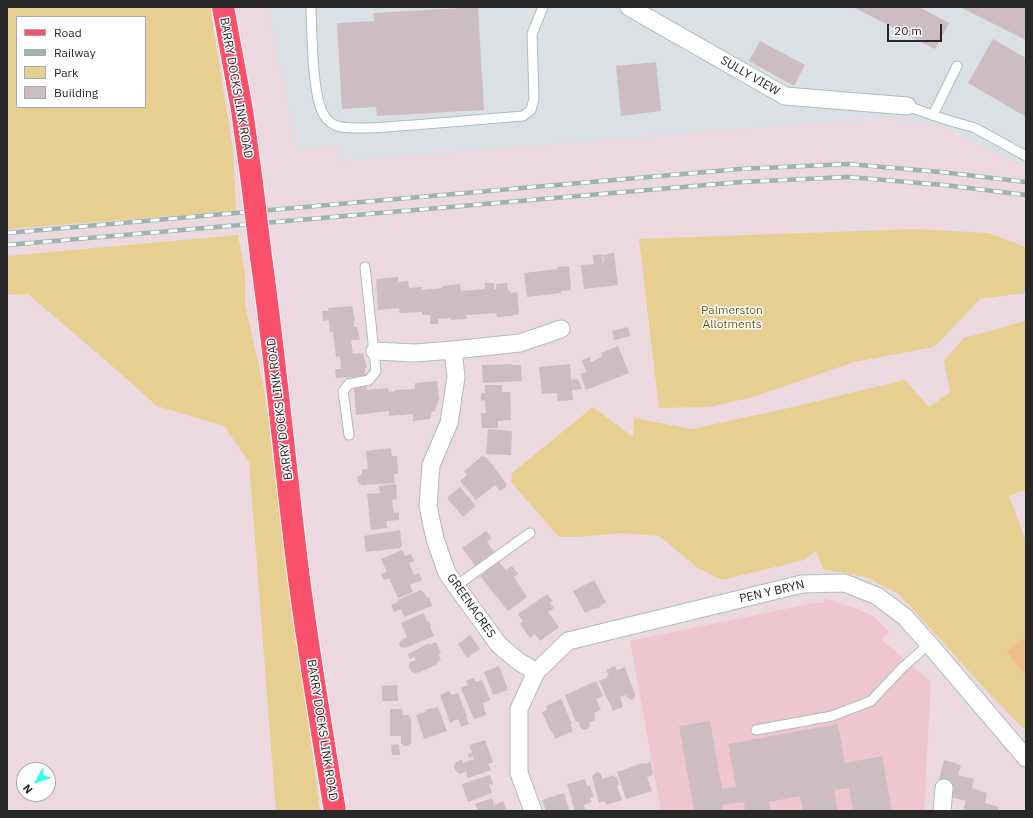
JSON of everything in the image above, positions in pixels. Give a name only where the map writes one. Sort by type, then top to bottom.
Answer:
[{"type":"main road","name":"BARRY DOCKS LINK ROAD","points":[[223,7],[242,110],[307,639],[334,811]]},
{"type":"street","name":"SULLY VIEW","points":[[629,7],[785,96],[907,106]]},
{"type":"street","points":[[375,351],[415,353],[520,343],[561,329]]},
{"type":"street","name":"GREENACRES","points":[[453,350],[456,377],[449,423],[431,465],[428,506],[435,539],[447,573],[499,645],[518,661],[536,672]]},
{"type":"street","name":"PEN Y BRYN","points":[[536,672],[568,641],[802,584],[845,583],[877,596],[905,617],[1026,758]]},
{"type":"street","points":[[533,811],[519,773],[519,709],[536,672]]},
{"type":"street","points":[[942,811],[944,788]]},
{"type":"lane","points":[[311,7],[316,88],[320,109],[330,123],[340,127],[385,127],[524,116],[531,110],[534,99],[532,34],[539,9]]},
{"type":"lane","points":[[933,115],[957,66]]},
{"type":"lane","points":[[907,106],[975,128],[1026,156]]},
{"type":"lane","points":[[349,435],[343,391],[350,384],[369,380],[376,371],[366,267]]},
{"type":"lane","points":[[456,586],[530,532]]},
{"type":"lane","points":[[756,730],[832,716],[871,701],[902,668],[929,644]]},
{"type":"shaded area","points":[[268,7],[1026,7],[1026,165],[1018,163],[939,126],[887,118],[340,161],[339,145],[297,149]]},
{"type":"shaded area","points":[[825,598],[873,616],[889,632],[881,639],[931,682],[924,811],[661,811],[630,641],[814,603],[823,603]]},
{"type":"shaded area","points":[[1026,637],[1026,676],[1007,652]]},
{"type":"green space","points":[[7,7],[210,7],[233,150],[236,211],[7,229]]},
{"type":"green space","name":"Palmerston Allotments","points":[[915,229],[988,233],[1026,247],[1026,293],[980,299],[934,347],[854,362],[753,397],[710,407],[659,408],[639,239]]},
{"type":"green space","points":[[238,235],[245,274],[245,305],[264,389],[320,811],[276,811],[249,462],[224,426],[157,406],[28,294],[7,295],[7,256]]},
{"type":"green space","points":[[1026,321],[1026,489],[1009,496],[1026,541],[1026,731],[987,691],[900,595],[866,577],[823,569],[816,551],[804,560],[722,580],[698,568],[659,536],[621,533],[579,537],[559,537],[511,482],[512,473],[593,407],[633,437],[634,418],[692,429],[905,380],[929,407],[950,392],[944,361],[964,338]]},
{"type":"building","points":[[478,7],[484,110],[377,116],[376,107],[342,109],[337,23],[374,21],[373,13]]},
{"type":"building","points":[[853,7],[919,7],[949,23],[935,49]]},
{"type":"building","points":[[960,7],[1026,7],[1026,40]]},
{"type":"building","points":[[993,39],[1026,58],[1026,117],[968,83]]},
{"type":"building","points":[[760,41],[805,65],[794,86],[749,61]]},
{"type":"building","points":[[656,62],[661,111],[621,116],[616,66]]},
{"type":"building","points":[[614,253],[618,285],[584,289],[581,265],[594,264],[593,255],[602,254],[603,263],[603,255]]},
{"type":"building","points":[[569,266],[571,290],[561,291],[561,293],[527,297],[524,273]]},
{"type":"building","points":[[398,277],[399,287],[399,282],[408,281],[409,288],[422,287],[422,290],[460,284],[461,293],[462,291],[485,289],[485,283],[494,283],[494,289],[496,289],[496,284],[507,283],[508,291],[510,291],[510,293],[517,292],[519,314],[497,317],[496,313],[466,315],[467,319],[438,319],[438,324],[430,324],[430,315],[422,315],[422,312],[400,313],[399,308],[378,310],[376,279]]},
{"type":"building","points":[[352,306],[355,321],[354,327],[357,327],[360,340],[351,340],[353,354],[363,353],[367,368],[365,368],[367,390],[388,388],[389,392],[395,390],[415,389],[415,383],[437,381],[439,399],[435,411],[432,412],[430,419],[413,421],[413,414],[389,416],[389,411],[356,415],[353,377],[336,378],[335,369],[341,369],[340,356],[336,357],[333,332],[330,332],[329,320],[323,321],[322,311],[328,311],[328,308]]},
{"type":"building","points":[[628,327],[630,336],[614,340],[612,331]]},
{"type":"building","points":[[618,346],[629,373],[586,390],[580,374],[586,372],[582,360],[590,357],[591,362],[602,357],[601,353]]},
{"type":"building","points":[[570,364],[571,380],[578,379],[582,389],[572,390],[573,400],[558,401],[557,393],[542,394],[539,367]]},
{"type":"building","points":[[482,365],[521,365],[522,381],[483,383]]},
{"type":"building","points":[[485,385],[502,385],[502,392],[510,392],[511,420],[498,421],[498,428],[482,428],[481,413],[486,413],[485,400],[481,401],[481,393],[485,393]]},
{"type":"building","points":[[488,429],[512,431],[511,455],[486,454]]},
{"type":"building","points":[[391,448],[392,456],[397,456],[398,474],[394,474],[395,483],[362,485],[358,482],[357,478],[362,474],[362,470],[368,469],[366,451]]},
{"type":"building","points":[[482,456],[487,458],[506,483],[506,487],[500,491],[495,485],[476,500],[460,481],[467,475],[464,471]]},
{"type":"building","points":[[396,484],[397,499],[392,500],[394,513],[399,512],[399,520],[386,521],[387,528],[371,530],[367,494],[380,493],[379,486]]},
{"type":"building","points":[[460,487],[476,506],[463,517],[447,498]]},
{"type":"building","points":[[400,530],[402,546],[400,548],[366,552],[364,536]]},
{"type":"building","points":[[486,531],[492,538],[487,542],[495,553],[486,559],[492,567],[499,562],[506,570],[512,566],[518,574],[514,577],[527,597],[508,611],[480,576],[482,575],[462,548]]},
{"type":"building","points":[[402,550],[405,556],[411,554],[414,561],[409,563],[414,575],[419,573],[422,580],[410,585],[413,592],[398,598],[389,578],[384,580],[381,574],[387,572],[381,559]]},
{"type":"building","points":[[594,580],[606,602],[600,607],[585,613],[573,591]]},
{"type":"building","points":[[421,590],[427,598],[429,597],[432,606],[404,617],[401,609],[394,612],[391,605],[398,602],[397,600]]},
{"type":"building","points":[[547,594],[553,601],[550,603],[554,608],[548,612],[559,627],[540,641],[535,634],[530,638],[520,624],[523,621],[518,614]]},
{"type":"building","points":[[424,613],[427,621],[429,621],[434,636],[405,648],[400,647],[399,642],[407,637],[401,623]]},
{"type":"building","points":[[470,635],[480,649],[467,658],[458,644]]},
{"type":"building","points":[[436,642],[441,653],[439,654],[441,660],[437,662],[438,664],[420,672],[415,673],[411,671],[409,667],[410,662],[416,660],[414,657],[410,659],[408,654],[429,643],[429,645]]},
{"type":"building","points":[[499,666],[508,690],[493,695],[484,672]]},
{"type":"building","points":[[615,666],[617,670],[625,667],[635,694],[635,698],[631,700],[626,695],[620,697],[623,707],[613,711],[599,681],[607,678],[606,677],[609,675],[606,670]]},
{"type":"building","points":[[474,678],[476,682],[482,680],[490,700],[483,703],[486,715],[474,719],[461,688],[468,685],[466,681]]},
{"type":"building","points":[[596,681],[603,696],[596,699],[601,710],[594,713],[595,720],[590,722],[589,728],[584,730],[581,728],[578,721],[576,722],[565,695]]},
{"type":"building","points":[[397,685],[398,701],[382,701],[382,686]]},
{"type":"building","points":[[449,691],[451,695],[458,693],[469,724],[461,727],[458,719],[450,723],[440,695]]},
{"type":"building","points":[[561,699],[572,724],[570,724],[573,731],[555,739],[542,712],[547,710],[546,706]]},
{"type":"building","points":[[438,707],[447,731],[424,739],[416,715],[426,712],[425,710]]},
{"type":"building","points":[[390,709],[402,709],[403,715],[409,715],[409,717],[411,717],[411,743],[408,746],[404,746],[401,743],[401,736],[390,736]]},
{"type":"building","points":[[710,721],[722,789],[736,787],[728,744],[838,724],[845,763],[882,756],[892,811],[853,811],[849,788],[834,790],[838,811],[803,811],[800,796],[769,802],[771,811],[745,811],[744,802],[722,805],[723,811],[694,811],[679,726]]},
{"type":"building","points":[[485,740],[493,762],[488,764],[491,770],[468,778],[466,771],[460,774],[456,771],[454,767],[456,762],[462,760],[463,763],[474,759],[473,757],[469,758],[468,754],[472,753],[469,745]]},
{"type":"building","points":[[399,744],[400,755],[392,755],[391,745]]},
{"type":"building","points":[[944,760],[961,765],[958,775],[974,779],[972,788],[987,793],[985,803],[999,807],[998,811],[963,811],[966,801],[951,797],[953,787],[938,783]]},
{"type":"building","points":[[651,762],[653,775],[647,777],[652,791],[626,799],[617,772],[643,763]]},
{"type":"building","points":[[598,772],[601,774],[602,779],[614,775],[614,777],[617,777],[619,785],[617,786],[622,800],[606,805],[605,801],[599,803],[592,777]]},
{"type":"building","points":[[490,775],[493,784],[489,785],[492,793],[468,802],[462,784]]},
{"type":"building","points":[[585,779],[587,786],[590,786],[594,797],[590,798],[592,802],[584,805],[585,810],[575,811],[567,784]]},
{"type":"building","points":[[564,793],[569,809],[562,811],[546,811],[542,800]]},
{"type":"building","points":[[492,798],[494,805],[503,801],[506,809],[501,811],[478,811],[475,804]]},
{"type":"railway","points":[[7,233],[740,169],[848,164],[941,172],[1026,182]]},
{"type":"railway","points":[[7,245],[741,182],[848,177],[944,185],[1026,195]]}]
